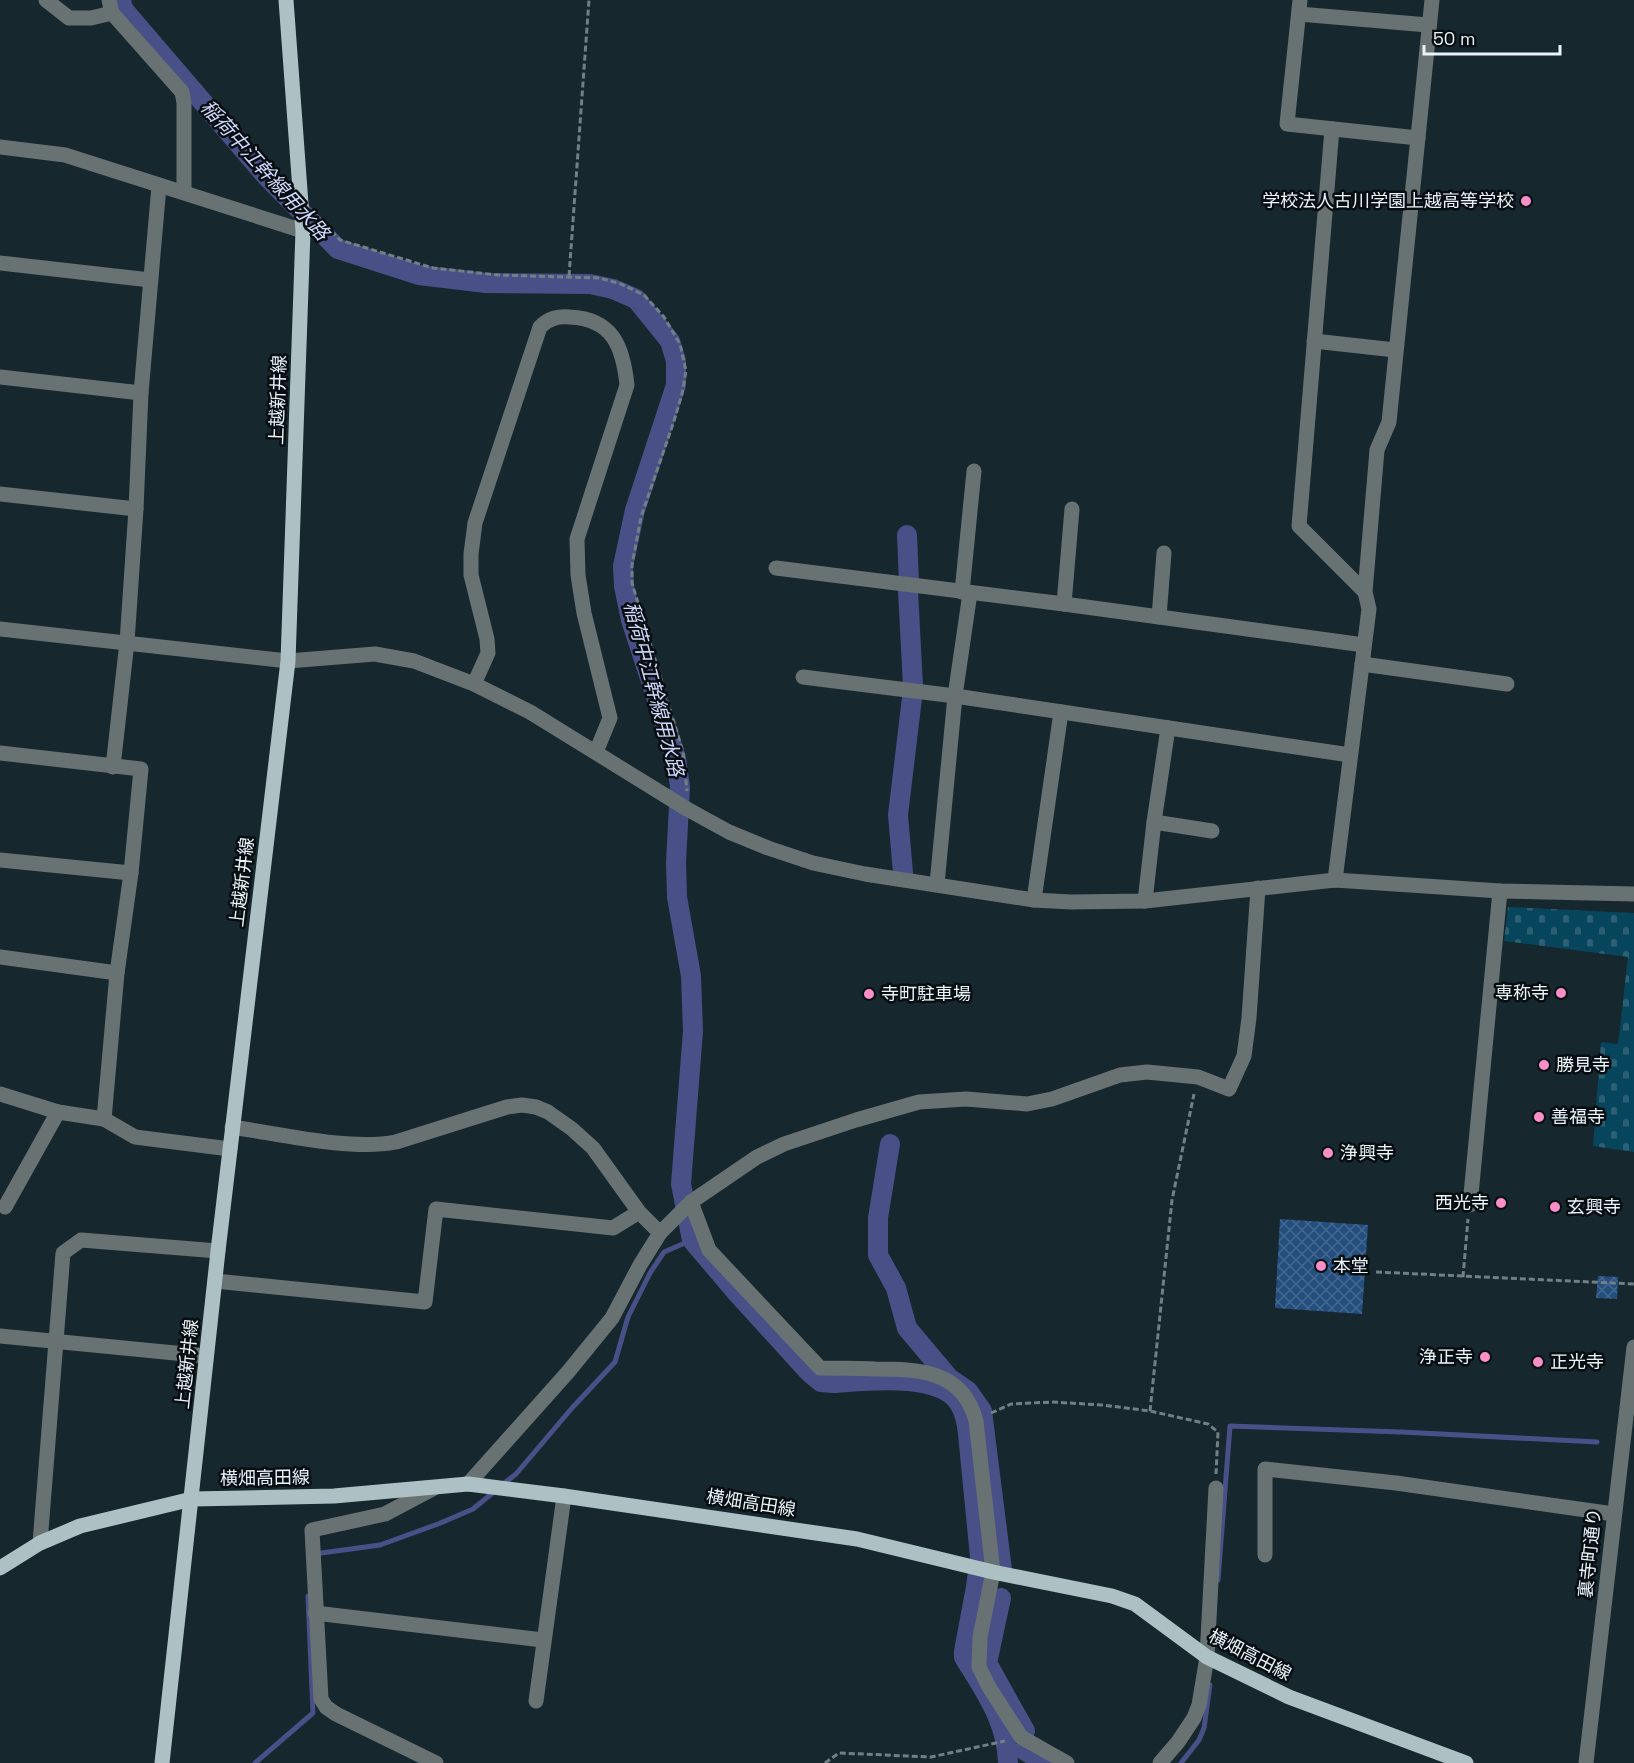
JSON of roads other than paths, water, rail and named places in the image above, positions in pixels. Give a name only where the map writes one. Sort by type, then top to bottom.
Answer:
[{"type":"main road","name":"上越新井線","points":[[162,1763],[232,1127],[288,661],[303,231],[286,0]]},
{"type":"main road","name":"横畑高田線","points":[[0,1568],[40,1543],[80,1526],[192,1499],[334,1496],[468,1484],[564,1496],[857,1539],[993,1572],[1112,1596],[1135,1604],[1207,1657],[1289,1697],[1466,1763]]},
{"type":"street","points":[[46,0],[69,18],[91,18],[110,6],[182,92],[184,192]]},
{"type":"street","points":[[1335,880],[1369,609],[1365,592],[1377,450],[1389,422],[1432,0]]},
{"type":"street","points":[[1418,138],[1287,124],[1299,7],[1428,25]]},
{"type":"street","points":[[1332,129],[1299,526],[1365,592]]},
{"type":"street","points":[[0,147],[65,155],[303,231]]},
{"type":"street","points":[[113,767],[127,642],[141,393],[159,186]]},
{"type":"street","points":[[0,263],[150,280]]},
{"type":"street","points":[[474,684],[488,653],[487,639],[471,575],[475,523],[540,327],[554,317],[581,317],[599,323],[611,334],[620,349],[627,385],[577,539],[578,575],[584,612],[610,718],[596,752]]},
{"type":"street","points":[[1314,340],[1395,350]]},
{"type":"street","points":[[0,377],[141,393]]},
{"type":"street","points":[[937,884],[966,593],[974,471]]},
{"type":"street","points":[[0,494],[136,509]]},
{"type":"street","points":[[1064,604],[1072,509]]},
{"type":"street","points":[[1159,617],[1164,553]]},
{"type":"street","points":[[776,568],[1364,645]]},
{"type":"street","points":[[0,629],[288,661],[375,654],[430,666],[474,684],[530,712],[687,809],[729,832],[813,863],[865,874],[1034,900],[1071,902],[1145,902],[1335,880],[1500,891],[1634,894]]},
{"type":"street","points":[[1362,664],[1507,684]]},
{"type":"street","points":[[803,677],[954,696],[1350,755]]},
{"type":"street","points":[[1034,900],[1061,712]]},
{"type":"street","points":[[1145,902],[1168,728]]},
{"type":"street","points":[[0,753],[141,769],[131,873],[117,973],[104,1119]]},
{"type":"street","points":[[1154,822],[1212,831]]},
{"type":"street","points":[[0,860],[131,873]]},
{"type":"street","points":[[468,1484],[568,1372],[612,1318],[660,1233],[691,1202],[757,1157],[784,1144],[919,1102],[966,1099],[1027,1104],[1052,1099],[1120,1075],[1147,1072],[1198,1077],[1229,1089],[1244,1056],[1249,1018],[1258,888]]},
{"type":"street","points":[[1470,1205],[1500,891]]},
{"type":"street","points":[[0,957],[117,973]]},
{"type":"street","points":[[0,1094],[58,1112],[104,1119],[135,1137],[230,1149]]},
{"type":"street","points":[[232,1127],[344,1143],[382,1145],[507,1107],[522,1105],[536,1107],[553,1115],[592,1148],[639,1212],[660,1233]]},
{"type":"street","points":[[5,1207],[58,1112]]},
{"type":"street","points":[[691,1202],[709,1250],[820,1368],[910,1368],[930,1372],[957,1388],[974,1410],[993,1572],[980,1637],[979,1667],[1021,1737],[1066,1763]]},
{"type":"street","points":[[215,1281],[424,1302],[436,1209],[613,1228],[639,1212]]},
{"type":"street","points":[[40,1543],[63,1253],[81,1240],[218,1251]]},
{"type":"street","points":[[0,1336],[206,1356]]},
{"type":"street","name":"裏寺町通り","points":[[1586,1763],[1634,1347]]},
{"type":"street","points":[[1264,1555],[1265,1469],[1396,1483],[1614,1514]]},
{"type":"street","points":[[434,1488],[385,1514],[312,1530],[321,1699],[326,1707],[336,1714],[436,1763]]},
{"type":"street","points":[[1160,1763],[1194,1718],[1199,1704],[1207,1657],[1216,1488]]},
{"type":"street","points":[[536,1701],[564,1496]]},
{"type":"street","points":[[315,1613],[543,1640]]},
{"type":"waterway","name":"稲荷中江幹線用水路","points":[[121,0],[123,9],[267,177],[338,249],[419,275],[486,283],[590,284],[613,289],[636,299],[670,341],[676,361],[676,385],[635,510],[623,566],[624,586],[631,620],[676,758],[680,787],[676,862],[677,897],[691,976],[693,1031],[681,1184],[692,1240],[737,1293],[809,1372],[821,1382],[882,1380],[919,1383],[949,1393],[959,1403],[967,1426],[980,1557],[964,1657],[999,1720],[1007,1748],[1008,1763]]},
{"type":"waterway","points":[[907,535],[909,582]]},
{"type":"waterway","points":[[908,591],[913,686]]},
{"type":"waterway","points":[[903,873],[898,815],[912,698]]},
{"type":"waterway","points":[[890,1144],[878,1218],[878,1255],[896,1288],[907,1328],[949,1378],[968,1391],[982,1411],[1002,1570]]},
{"type":"waterway","points":[[502,1485],[516,1474],[615,1362],[628,1317],[650,1273],[664,1252],[692,1240]]},
{"type":"waterway","points":[[1218,1580],[1230,1426],[1597,1442]]},
{"type":"waterway","points":[[314,1554],[380,1545],[473,1509],[495,1491]]},
{"type":"waterway","points":[[255,1763],[313,1713],[308,1596]]},
{"type":"waterway","points":[[1001,1598],[987,1663],[1025,1731]]},
{"type":"waterway","points":[[1181,1763],[1199,1740],[1204,1728],[1210,1685]]},
{"type":"waterway","points":[[1024,1750],[1045,1763]]},
{"type":"place","name":"学校法人古川学園上越高等学校","points":[[1526,201]]},
{"type":"place","name":"専称寺","points":[[1561,993]]},
{"type":"place","name":"寺町駐車場","points":[[869,994]]},
{"type":"place","name":"勝見寺","points":[[1544,1065]]},
{"type":"place","name":"善福寺","points":[[1539,1117]]},
{"type":"place","name":"浄興寺","points":[[1328,1153]]},
{"type":"place","name":"西光寺","points":[[1501,1203]]},
{"type":"place","name":"玄興寺","points":[[1555,1207]]},
{"type":"place","name":"本堂","points":[[1321,1266]]},
{"type":"place","name":"浄正寺","points":[[1485,1357]]},
{"type":"place","name":"正光寺","points":[[1538,1362]]}]
